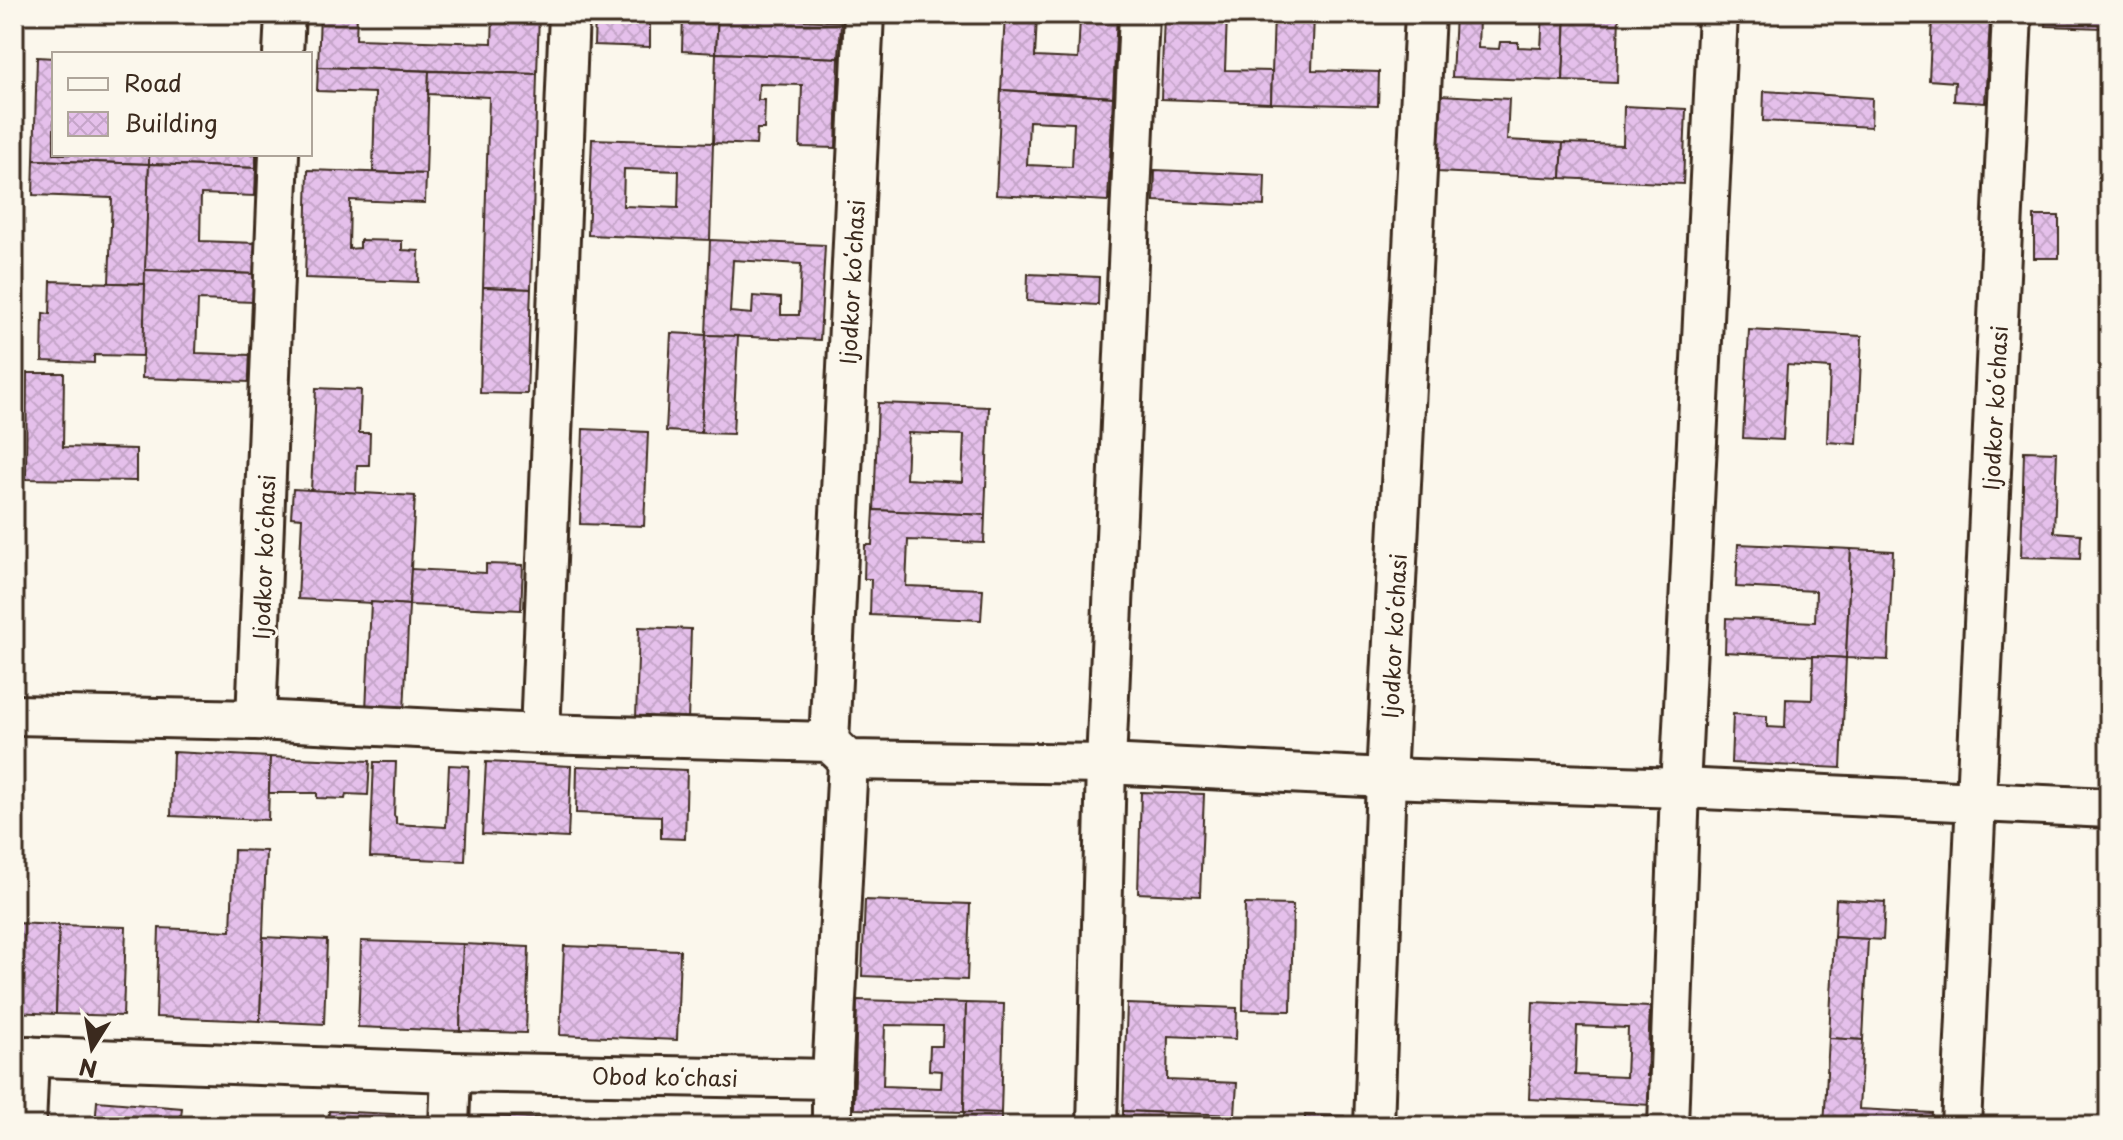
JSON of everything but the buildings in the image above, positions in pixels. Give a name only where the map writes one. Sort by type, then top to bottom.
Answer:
[{"type":"street","points":[[283,52],[285,14]]},
{"type":"street","points":[[540,734],[569,14]]},
{"type":"street","name":"Ijodkor koʻchasi","points":[[832,1079],[838,751],[864,14]]},
{"type":"street","points":[[1097,1126],[1106,764],[1139,14]]},
{"type":"street","name":"Ijodkor koʻchasi","points":[[1374,1126],[1386,778],[1425,14]]},
{"type":"street","points":[[1668,1126],[1680,788],[1718,14]]},
{"type":"street","name":"Ijodkor koʻchasi","points":[[1961,1126],[2012,14]]},
{"type":"street","name":"Ijodkor koʻchasi","points":[[256,720],[279,156]]},
{"type":"street","points":[[14,715],[256,720],[1386,778],[2109,808]]},
{"type":"street","name":"Obod koʻchasi","points":[[26,1126],[22,1056],[451,1072],[832,1079]]},
{"type":"street","points":[[449,1126],[451,1072]]},
{"type":"street","points":[[832,1079],[832,1126]]}]
